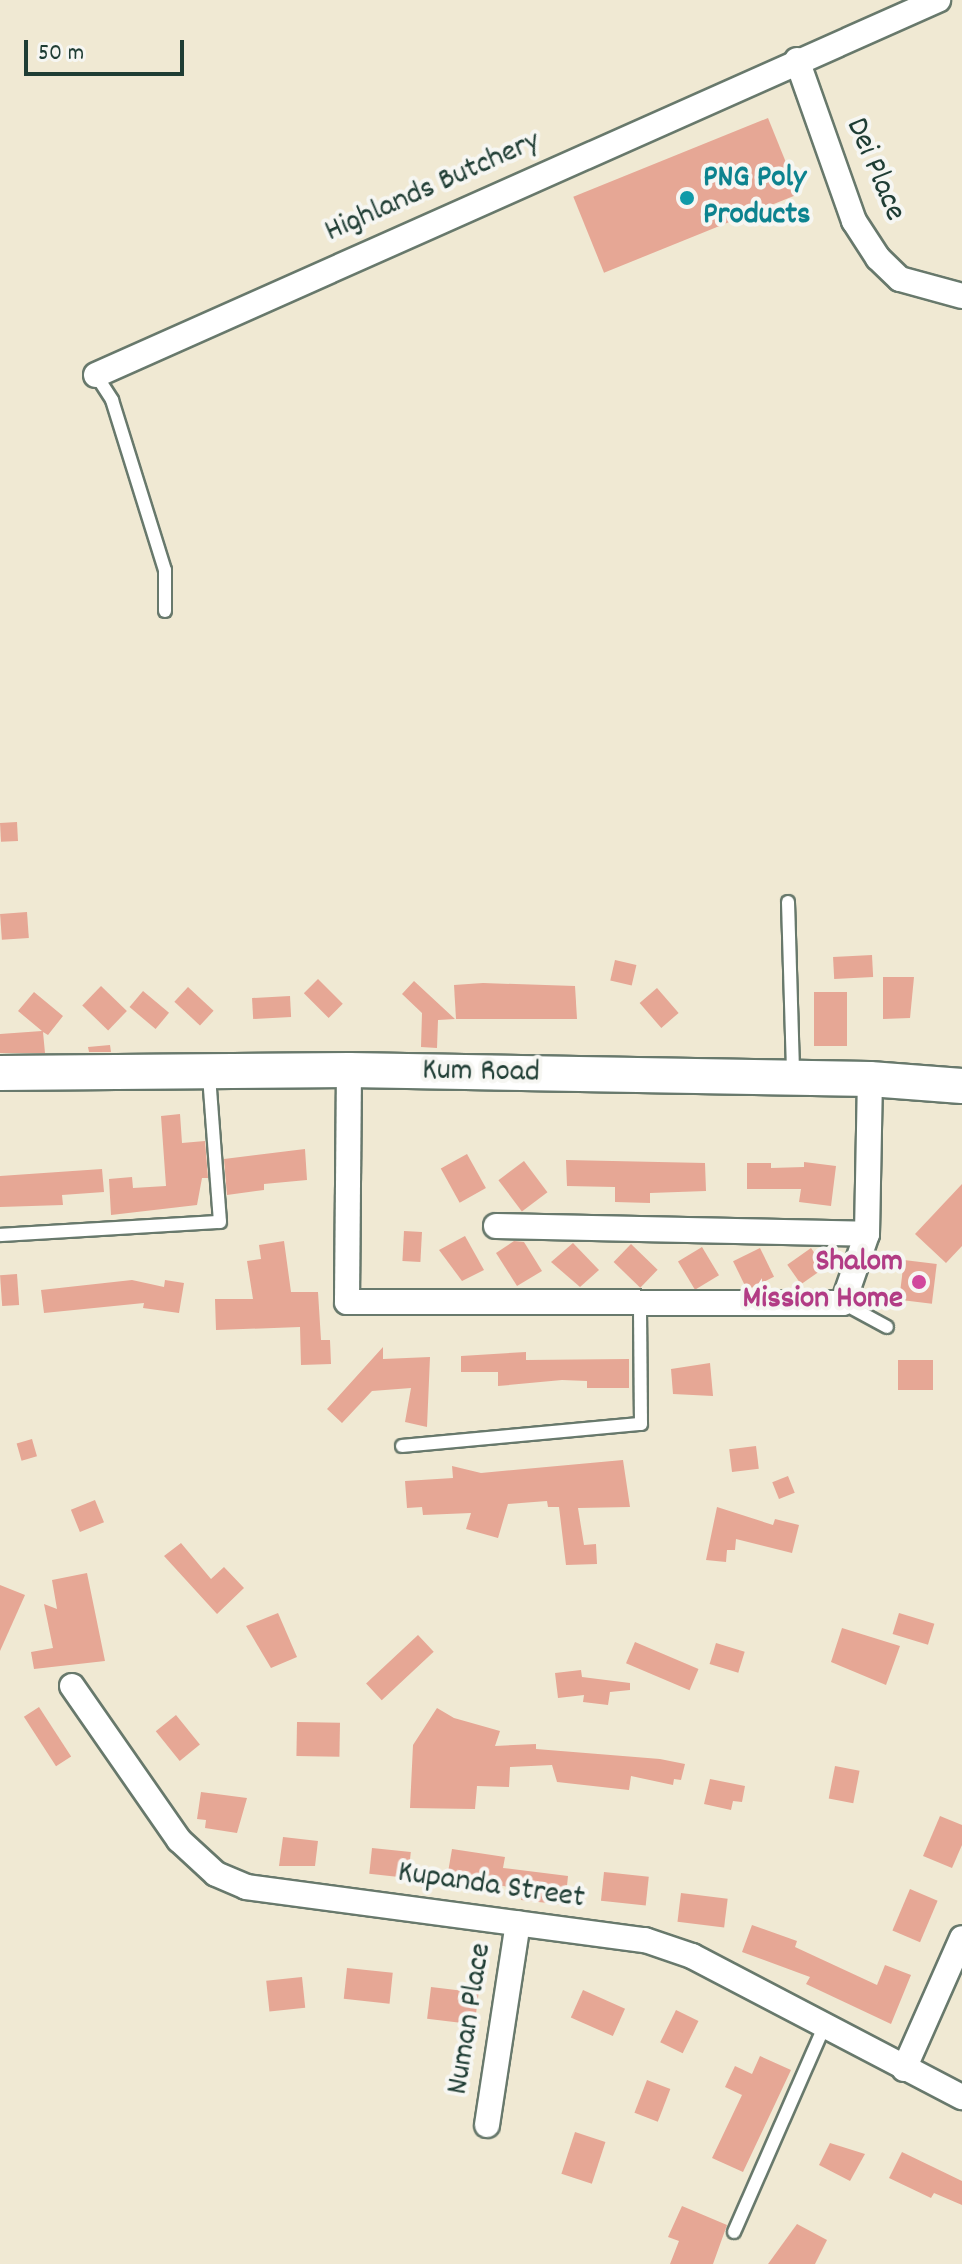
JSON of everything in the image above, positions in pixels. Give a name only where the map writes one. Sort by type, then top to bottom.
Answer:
[{"type":"street","name":"Highlands Butchery","points":[[96,375],[797,60],[938,0]]},
{"type":"street","name":"Dei Place","points":[[797,60],[854,221],[878,258],[900,279],[962,296]]},
{"type":"street","name":"Kum Road","points":[[0,1073],[349,1070],[870,1079],[962,1086]]},
{"type":"street","points":[[349,1070],[347,1302],[843,1303],[867,1234],[870,1079]]},
{"type":"street","points":[[496,1226],[867,1234]]},
{"type":"street","name":"Kupanda Street","points":[[72,1686],[179,1840],[216,1874],[246,1887],[645,1940],[692,1956],[962,2097]]},
{"type":"street","name":"Numan Place","points":[[487,2125],[518,1923]]},
{"type":"street","points":[[904,2069],[962,1938]]},
{"type":"lane","points":[[96,375],[112,400],[165,570],[165,611]]},
{"type":"lane","points":[[788,902],[793,1078]]},
{"type":"lane","points":[[0,1235],[220,1222],[209,1071]]},
{"type":"lane","points":[[402,1446],[641,1424],[640,1303]]},
{"type":"lane","points":[[843,1303],[887,1327]]},
{"type":"lane","points":[[734,2232],[824,2027]]},
{"type":"building","name":"PNG Poly Products","points":[[768,118],[799,194],[604,273],[573,197]]},
{"type":"building","points":[[17,822],[18,841],[1,842],[0,823]]},
{"type":"building","points":[[27,912],[29,938],[2,940],[0,914]]},
{"type":"building","points":[[872,955],[873,977],[834,979],[833,957]]},
{"type":"building","points":[[615,960],[636,965],[632,985],[610,980]]},
{"type":"building","points":[[883,977],[914,977],[910,1018],[883,1019]]},
{"type":"building","points":[[318,979],[343,1004],[329,1018],[304,993]]},
{"type":"building","points":[[414,981],[455,1019],[438,1020],[437,1048],[421,1047],[422,1013],[402,994]]},
{"type":"building","points":[[454,985],[575,986],[577,1019],[456,1019]]},
{"type":"building","points":[[101,986],[127,1011],[108,1030],[82,1005]]},
{"type":"building","points":[[188,987],[214,1011],[200,1025],[174,1002]]},
{"type":"building","points":[[657,988],[679,1013],[661,1028],[640,1003]]},
{"type":"building","points":[[143,991],[169,1013],[156,1029],[130,1007]]},
{"type":"building","points":[[34,992],[63,1016],[48,1035],[43,1032],[45,1053],[0,1053],[0,1034],[42,1031],[18,1011]]},
{"type":"building","points":[[814,992],[847,992],[847,1046],[814,1046]]},
{"type":"building","points":[[290,996],[291,1017],[253,1019],[252,998]]},
{"type":"building","points":[[110,1045],[111,1052],[89,1052],[88,1047]]},
{"type":"building","points":[[180,1114],[182,1143],[205,1141],[208,1178],[202,1178],[197,1205],[111,1215],[109,1179],[132,1177],[133,1188],[166,1186],[161,1116]]},
{"type":"building","points":[[305,1149],[307,1180],[264,1184],[264,1190],[227,1195],[224,1159]]},
{"type":"building","points":[[467,1154],[486,1188],[460,1203],[441,1169]]},
{"type":"building","points":[[566,1160],[705,1163],[706,1191],[650,1193],[650,1203],[615,1202],[615,1187],[567,1186]]},
{"type":"building","points":[[524,1161],[547,1192],[522,1211],[498,1180]]},
{"type":"building","points":[[804,1162],[836,1166],[831,1206],[799,1202],[801,1189],[747,1189],[747,1163],[771,1163],[771,1168],[804,1167]]},
{"type":"building","points":[[102,1169],[104,1192],[62,1195],[63,1205],[0,1207],[0,1176]]},
{"type":"building","points":[[962,1184],[962,1246],[946,1263],[915,1234]]},
{"type":"building","points":[[404,1231],[422,1232],[420,1262],[402,1261]]},
{"type":"building","points":[[465,1236],[484,1270],[462,1281],[439,1250]]},
{"type":"building","points":[[284,1241],[291,1292],[318,1292],[321,1340],[330,1340],[331,1364],[301,1365],[300,1327],[216,1330],[215,1299],[253,1299],[247,1261],[261,1259],[259,1245]]},
{"type":"building","points":[[514,1241],[524,1242],[542,1271],[517,1286],[496,1253]]},
{"type":"building","points":[[573,1243],[599,1270],[580,1287],[551,1262]]},
{"type":"building","points":[[631,1244],[658,1270],[640,1288],[614,1262]]},
{"type":"building","points":[[702,1247],[719,1275],[695,1290],[678,1261]]},
{"type":"building","points":[[760,1248],[774,1277],[747,1290],[733,1261]]},
{"type":"building","points":[[811,1248],[825,1268],[801,1284],[787,1265]]},
{"type":"building","name":"Shalom Mission Home","points":[[904,1260],[937,1264],[932,1304],[899,1300]]},
{"type":"building","points":[[17,1274],[19,1305],[2,1306],[0,1275]]},
{"type":"building","points":[[132,1280],[164,1287],[165,1280],[184,1283],[179,1313],[143,1308],[144,1303],[44,1313],[41,1290]]},
{"type":"building","points":[[383,1347],[383,1359],[430,1357],[427,1427],[405,1422],[411,1388],[372,1391],[342,1423],[327,1409]]},
{"type":"building","points":[[526,1352],[526,1360],[629,1359],[629,1388],[587,1388],[587,1381],[562,1380],[498,1386],[498,1372],[461,1372],[461,1356]]},
{"type":"building","points":[[898,1360],[933,1360],[933,1390],[898,1390]]},
{"type":"building","points":[[710,1363],[713,1396],[673,1394],[671,1369]]},
{"type":"building","points":[[32,1439],[37,1456],[22,1461],[17,1443]]},
{"type":"building","points":[[756,1446],[759,1469],[732,1472],[729,1449]]},
{"type":"building","points":[[623,1460],[630,1507],[578,1508],[584,1545],[596,1544],[597,1564],[566,1565],[559,1507],[548,1507],[547,1501],[508,1504],[498,1538],[466,1529],[471,1513],[423,1515],[422,1507],[407,1508],[405,1481],[453,1478],[452,1466],[481,1473]]},
{"type":"building","points":[[788,1476],[795,1493],[779,1499],[772,1482]]},
{"type":"building","points":[[95,1500],[104,1522],[80,1532],[71,1510]]},
{"type":"building","points":[[717,1507],[773,1525],[775,1519],[799,1525],[792,1553],[736,1539],[735,1550],[727,1550],[726,1562],[706,1560]]},
{"type":"building","points":[[181,1543],[211,1579],[224,1567],[244,1588],[217,1614],[164,1556]]},
{"type":"building","points":[[87,1573],[105,1661],[34,1669],[31,1652],[53,1648],[44,1604],[57,1609],[52,1580]]},
{"type":"building","points":[[0,1585],[25,1595],[0,1651]]},
{"type":"building","points":[[278,1613],[297,1657],[271,1668],[246,1626]]},
{"type":"building","points":[[899,1613],[934,1624],[928,1645],[893,1634]]},
{"type":"building","points":[[842,1628],[900,1646],[886,1685],[831,1662]]},
{"type":"building","points":[[418,1635],[434,1652],[382,1700],[366,1683]]},
{"type":"building","points":[[635,1642],[699,1669],[690,1690],[626,1663]]},
{"type":"building","points":[[716,1643],[745,1652],[738,1673],[710,1664]]},
{"type":"building","points":[[581,1670],[582,1677],[630,1683],[630,1690],[610,1692],[608,1705],[583,1702],[584,1695],[558,1698],[555,1673]]},
{"type":"building","points":[[39,1707],[71,1756],[56,1766],[24,1717]]},
{"type":"building","points":[[437,1708],[454,1718],[500,1731],[495,1746],[536,1744],[536,1749],[660,1759],[685,1764],[681,1780],[674,1779],[673,1785],[631,1776],[629,1790],[557,1782],[552,1765],[510,1767],[509,1787],[477,1786],[475,1809],[410,1808],[413,1745]]},
{"type":"building","points":[[176,1715],[200,1745],[180,1761],[156,1731]]},
{"type":"building","points":[[297,1722],[340,1723],[339,1757],[296,1756]]},
{"type":"building","points":[[835,1766],[860,1771],[853,1803],[829,1798]]},
{"type":"building","points":[[710,1779],[745,1786],[742,1802],[733,1801],[731,1810],[704,1804]]},
{"type":"building","points":[[201,1792],[247,1798],[237,1833],[205,1828],[206,1820],[197,1819]]},
{"type":"building","points":[[940,1816],[962,1825],[962,1845],[952,1868],[923,1856]]},
{"type":"building","points":[[283,1837],[318,1841],[315,1866],[279,1866]]},
{"type":"building","points":[[372,1848],[411,1852],[408,1878],[369,1874]]},
{"type":"building","points":[[452,1849],[505,1857],[503,1868],[568,1876],[565,1905],[521,1900],[523,1889],[447,1878]]},
{"type":"building","points":[[604,1872],[649,1877],[646,1906],[601,1901]]},
{"type":"building","points":[[910,1889],[938,1901],[920,1942],[892,1930]]},
{"type":"building","points":[[681,1893],[728,1899],[724,1928],[677,1922]]},
{"type":"building","points":[[752,1925],[797,1941],[795,1947],[877,1985],[885,1965],[911,1975],[891,2024],[806,1984],[810,1977],[742,1952]]},
{"type":"building","points":[[347,1968],[393,1973],[390,2004],[344,1999]]},
{"type":"building","points":[[302,1977],[305,2008],[269,2012],[266,1981]]},
{"type":"building","points":[[431,1987],[479,1993],[475,2025],[427,2019]]},
{"type":"building","points":[[583,1990],[625,2009],[613,2036],[571,2017]]},
{"type":"building","points":[[676,2010],[698,2021],[683,2053],[660,2042]]},
{"type":"building","points":[[760,2056],[791,2070],[743,2172],[712,2158],[742,2095],[725,2087],[735,2066],[752,2074]]},
{"type":"building","points":[[647,2080],[670,2089],[658,2122],[634,2113]]},
{"type":"building","points":[[575,2132],[605,2142],[592,2184],[561,2174]]},
{"type":"building","points":[[830,2143],[865,2154],[850,2181],[819,2165]]},
{"type":"building","points":[[902,2152],[962,2181],[962,2205],[934,2193],[931,2198],[889,2178]]},
{"type":"building","points":[[682,2206],[727,2225],[713,2264],[670,2264],[679,2241],[668,2237]]},
{"type":"building","points":[[797,2224],[827,2240],[815,2264],[768,2264]]},
{"type":"place","name":"PNG Poly Products","points":[[687,198]]},
{"type":"place","name":"Shalom Mission Home","points":[[919,1282]]}]
